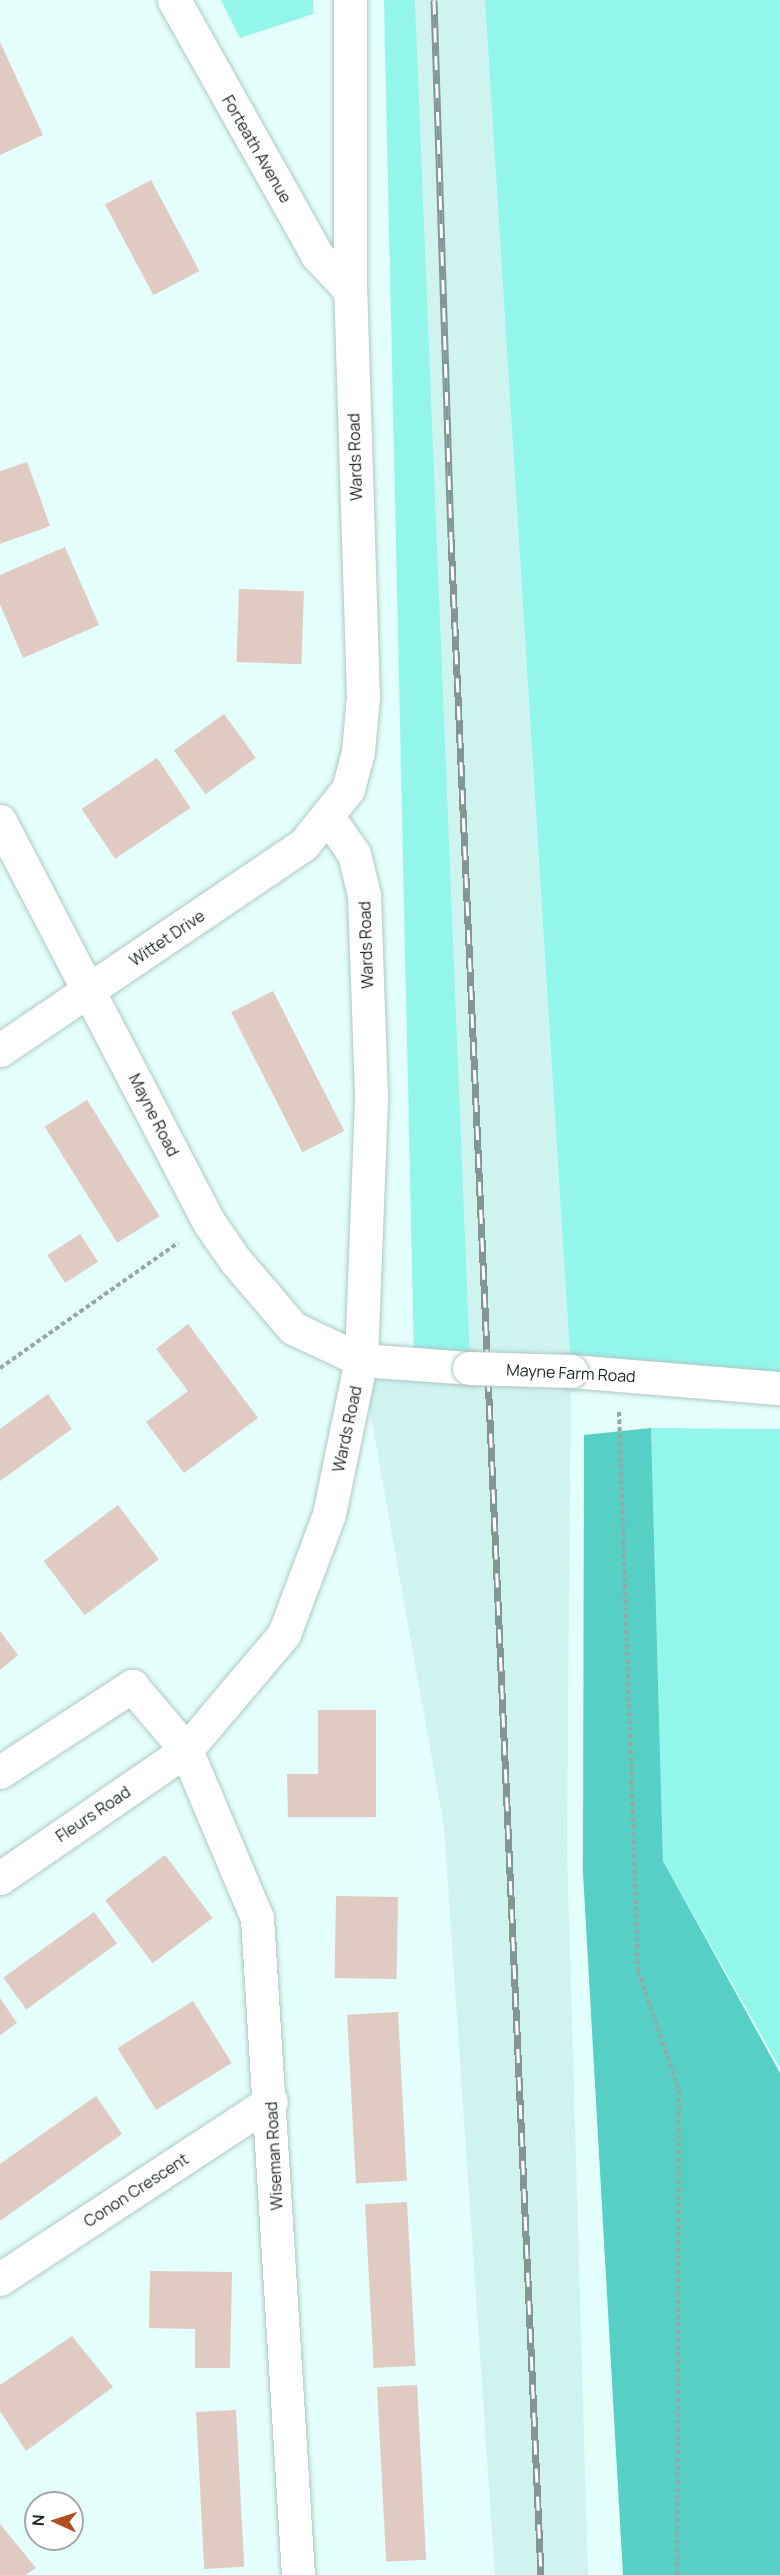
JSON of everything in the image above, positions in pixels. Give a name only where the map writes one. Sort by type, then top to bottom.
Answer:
[{"type":"street","name":"Forteath Avenue","points":[[174,0],[317,255],[350,290]]},
{"type":"street","name":"Wards Road","points":[[186,1750],[284,1634],[329,1514],[361,1360],[371,1095],[364,895],[354,854],[329,818],[348,789],[363,698],[350,290],[350,0]]},
{"type":"street","name":"Wittet Drive","points":[[0,1050],[304,844],[329,818]]},
{"type":"street","name":"Mayne Road","points":[[0,821],[208,1221],[293,1328],[361,1360]]},
{"type":"street","name":"Mayne Farm Road","points":[[361,1360],[470,1368],[571,1371],[780,1388]]},
{"type":"street","name":"Wiseman Road","points":[[0,1772],[132,1686],[186,1750],[257,1918],[272,2101],[298,2575]]},
{"type":"street","name":"Fleurs Road","points":[[0,1878],[186,1750]]},
{"type":"street","name":"Conon Crescent","points":[[0,2279],[272,2101]]},
{"type":"path","points":[[0,1368],[208,1221]]},
{"type":"path","points":[[617,1375],[638,1971],[679,2090],[677,2575]]},
{"type":"shaded area","points":[[221,0],[313,0],[313,14],[240,38]]},
{"type":"shaded area","points":[[384,0],[415,0],[470,1359],[414,1355]]},
{"type":"shaded area","points":[[415,0],[485,0],[571,1371],[567,1847],[588,2575],[495,2575],[444,1827],[361,1360],[470,1359]]},
{"type":"shaded area","points":[[485,0],[780,0],[780,1388],[571,1371]]},
{"type":"shaded area","points":[[651,1428],[780,1429],[780,2068],[663,1861]]},
{"type":"shaded area","points":[[651,1428],[663,1861],[780,2073],[780,2575],[623,2575],[583,1873],[584,1435]]},
{"type":"building","points":[[0,42],[43,135],[0,155]]},
{"type":"building","points":[[151,180],[199,271],[153,295],[105,204]]},
{"type":"building","points":[[27,462],[50,526],[0,544],[0,471]]},
{"type":"building","points":[[65,547],[99,625],[23,658],[0,604],[0,575]]},
{"type":"building","points":[[239,589],[304,591],[301,664],[236,662]]},
{"type":"building","points":[[224,714],[256,758],[206,794],[174,750]]},
{"type":"building","points":[[157,758],[191,808],[115,859],[82,809]]},
{"type":"building","points":[[273,991],[344,1131],[302,1152],[231,1012]]},
{"type":"building","points":[[87,1100],[160,1216],[117,1243],[45,1126]]},
{"type":"building","points":[[80,1234],[98,1262],[65,1283],[47,1255]]},
{"type":"building","points":[[188,1324],[258,1418],[184,1473],[146,1422],[188,1391],[156,1349]]},
{"type":"building","points":[[48,1394],[72,1429],[0,1481],[0,1429]]},
{"type":"building","points":[[118,1505],[159,1559],[85,1615],[44,1561]]},
{"type":"building","points":[[0,1631],[18,1655],[0,1670]]},
{"type":"building","points":[[318,1710],[376,1710],[376,1817],[288,1817],[287,1774],[318,1774]]},
{"type":"building","points":[[165,1855],[213,1918],[153,1963],[105,1900]]},
{"type":"building","points":[[336,1896],[398,1897],[397,1979],[335,1978]]},
{"type":"building","points":[[94,1912],[117,1944],[26,2009],[3,1978]]},
{"type":"building","points":[[0,1998],[17,2023],[0,2035]]},
{"type":"building","points":[[193,2001],[232,2063],[156,2110],[118,2048]]},
{"type":"building","points":[[398,2012],[407,2181],[356,2183],[347,2015]]},
{"type":"building","points":[[96,2096],[122,2134],[0,2221],[0,2164]]},
{"type":"building","points":[[407,2202],[416,2366],[374,2368],[365,2204]]},
{"type":"building","points":[[150,2271],[232,2272],[230,2368],[195,2368],[195,2329],[149,2328]]},
{"type":"building","points":[[72,2336],[113,2387],[26,2451],[0,2411],[0,2385]]},
{"type":"building","points":[[417,2385],[426,2560],[386,2562],[377,2387]]},
{"type":"building","points":[[236,2410],[244,2567],[204,2569],[196,2412]]},
{"type":"building","points":[[0,2524],[36,2568],[25,2575],[0,2575]]},
{"type":"railway","points":[[434,0],[451,538],[541,2575]]}]
